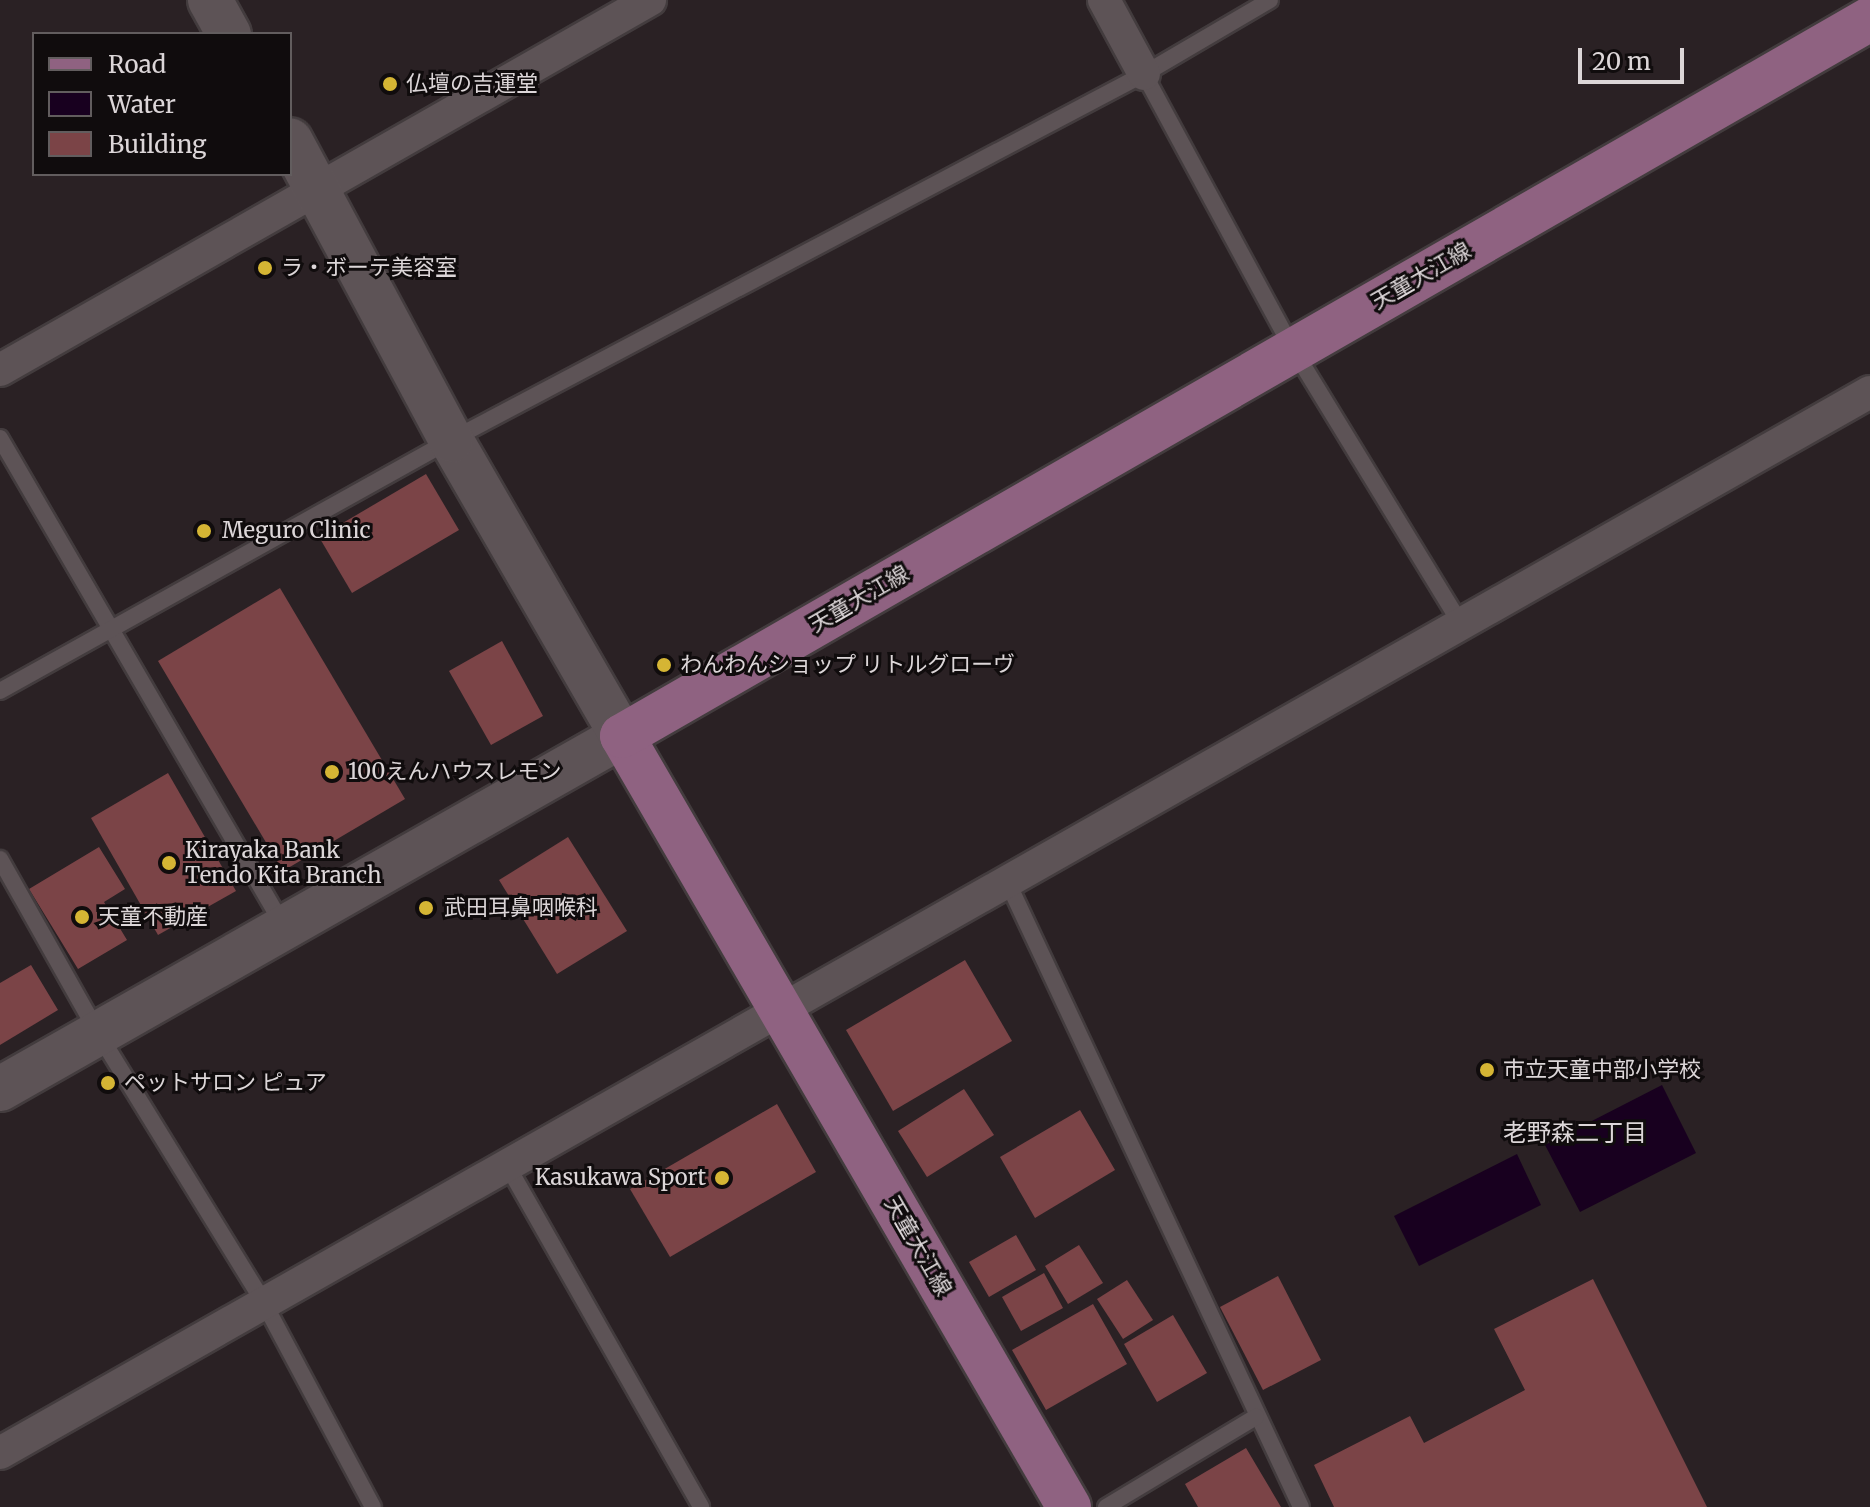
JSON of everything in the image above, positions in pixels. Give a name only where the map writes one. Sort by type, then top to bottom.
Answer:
[{"type":"main road","name":"天童大江線","points":[[1069,1507],[622,736],[1870,19]]},
{"type":"street","points":[[210,0],[228,32]]},
{"type":"street","points":[[0,370],[318,189],[608,10],[650,0]]},
{"type":"street","points":[[1104,0],[1144,74]]},
{"type":"street","points":[[0,1089],[283,925],[622,736],[451,440],[292,144]]},
{"type":"street","points":[[0,1453],[1870,392]]},
{"type":"lane","points":[[0,691],[451,440],[1144,74],[1270,0]]},
{"type":"lane","points":[[1144,74],[1293,349],[1462,626]]},
{"type":"lane","points":[[0,438],[109,632],[283,925]]},
{"type":"lane","points":[[0,859],[98,1033],[264,1303],[373,1507]]},
{"type":"lane","points":[[1008,883],[1256,1417],[1301,1507]]},
{"type":"lane","points":[[507,1165],[701,1507]]},
{"type":"lane","points":[[1106,1507],[1256,1417]]},
{"type":"water","points":[[1662,1085],[1696,1153],[1580,1212],[1545,1145]]},
{"type":"water","points":[[1517,1154],[1541,1205],[1419,1266],[1394,1216]]},
{"type":"building","points":[[426,474],[459,530],[352,593],[319,537]]},
{"type":"building","points":[[280,588],[405,799],[283,871],[158,661]]},
{"type":"building","points":[[502,641],[543,716],[491,745],[449,671]]},
{"type":"building","points":[[168,773],[236,891],[158,935],[91,818]]},
{"type":"building","points":[[568,837],[627,931],[557,974],[499,880]]},
{"type":"building","points":[[99,847],[125,889],[104,902],[127,940],[78,969],[29,889]]},
{"type":"building","points":[[965,960],[1012,1041],[893,1111],[846,1030]]},
{"type":"building","points":[[31,965],[58,1010],[0,1045],[0,983]]},
{"type":"building","points":[[964,1089],[994,1135],[927,1177],[898,1131]]},
{"type":"building","points":[[777,1104],[816,1172],[670,1257],[630,1189]]},
{"type":"building","points":[[1080,1110],[1115,1170],[1035,1218],[1000,1157]]},
{"type":"building","points":[[1016,1235],[1036,1270],[989,1297],[969,1262]]},
{"type":"building","points":[[1079,1245],[1103,1283],[1068,1304],[1045,1266]]},
{"type":"building","points":[[1044,1273],[1063,1308],[1021,1331],[1002,1297]]},
{"type":"building","points":[[1278,1276],[1321,1360],[1263,1390],[1220,1307]]},
{"type":"building","points":[[1593,1279],[1707,1507],[1334,1507],[1314,1465],[1410,1416],[1424,1443],[1525,1390],[1494,1329]]},
{"type":"building","points":[[1127,1280],[1153,1320],[1123,1339],[1097,1299]]},
{"type":"building","points":[[1093,1304],[1127,1364],[1046,1410],[1012,1350]]},
{"type":"building","points":[[1173,1315],[1207,1373],[1157,1402],[1124,1344]]},
{"type":"building","points":[[1246,1448],[1281,1507],[1198,1507],[1185,1484]]},
{"type":"place","name":"仏壇の吉運堂","points":[[390,84]]},
{"type":"place","name":"ラ・ボーテ美容室","points":[[265,268]]},
{"type":"place","name":"Meguro Clinic","points":[[204,531]]},
{"type":"place","name":"わんわんショップ リトルグローヴ","points":[[664,665]]},
{"type":"place","name":"100えんハウスレモン","points":[[332,772]]},
{"type":"place","name":"Kirayaka Bank Tendo Kita Branch","points":[[169,863]]},
{"type":"place","name":"武田耳鼻咽喉科","points":[[426,908]]},
{"type":"place","name":"天童不動産","points":[[82,917]]},
{"type":"place","name":"市立天童中部小学校","points":[[1487,1070]]},
{"type":"place","name":"ペットサロン ピュア","points":[[108,1083]]},
{"type":"place","name":"Kasukawa Sport","points":[[722,1178]]},
{"type":"district","name":"老野森二丁目","points":[[1575,1133]]}]
